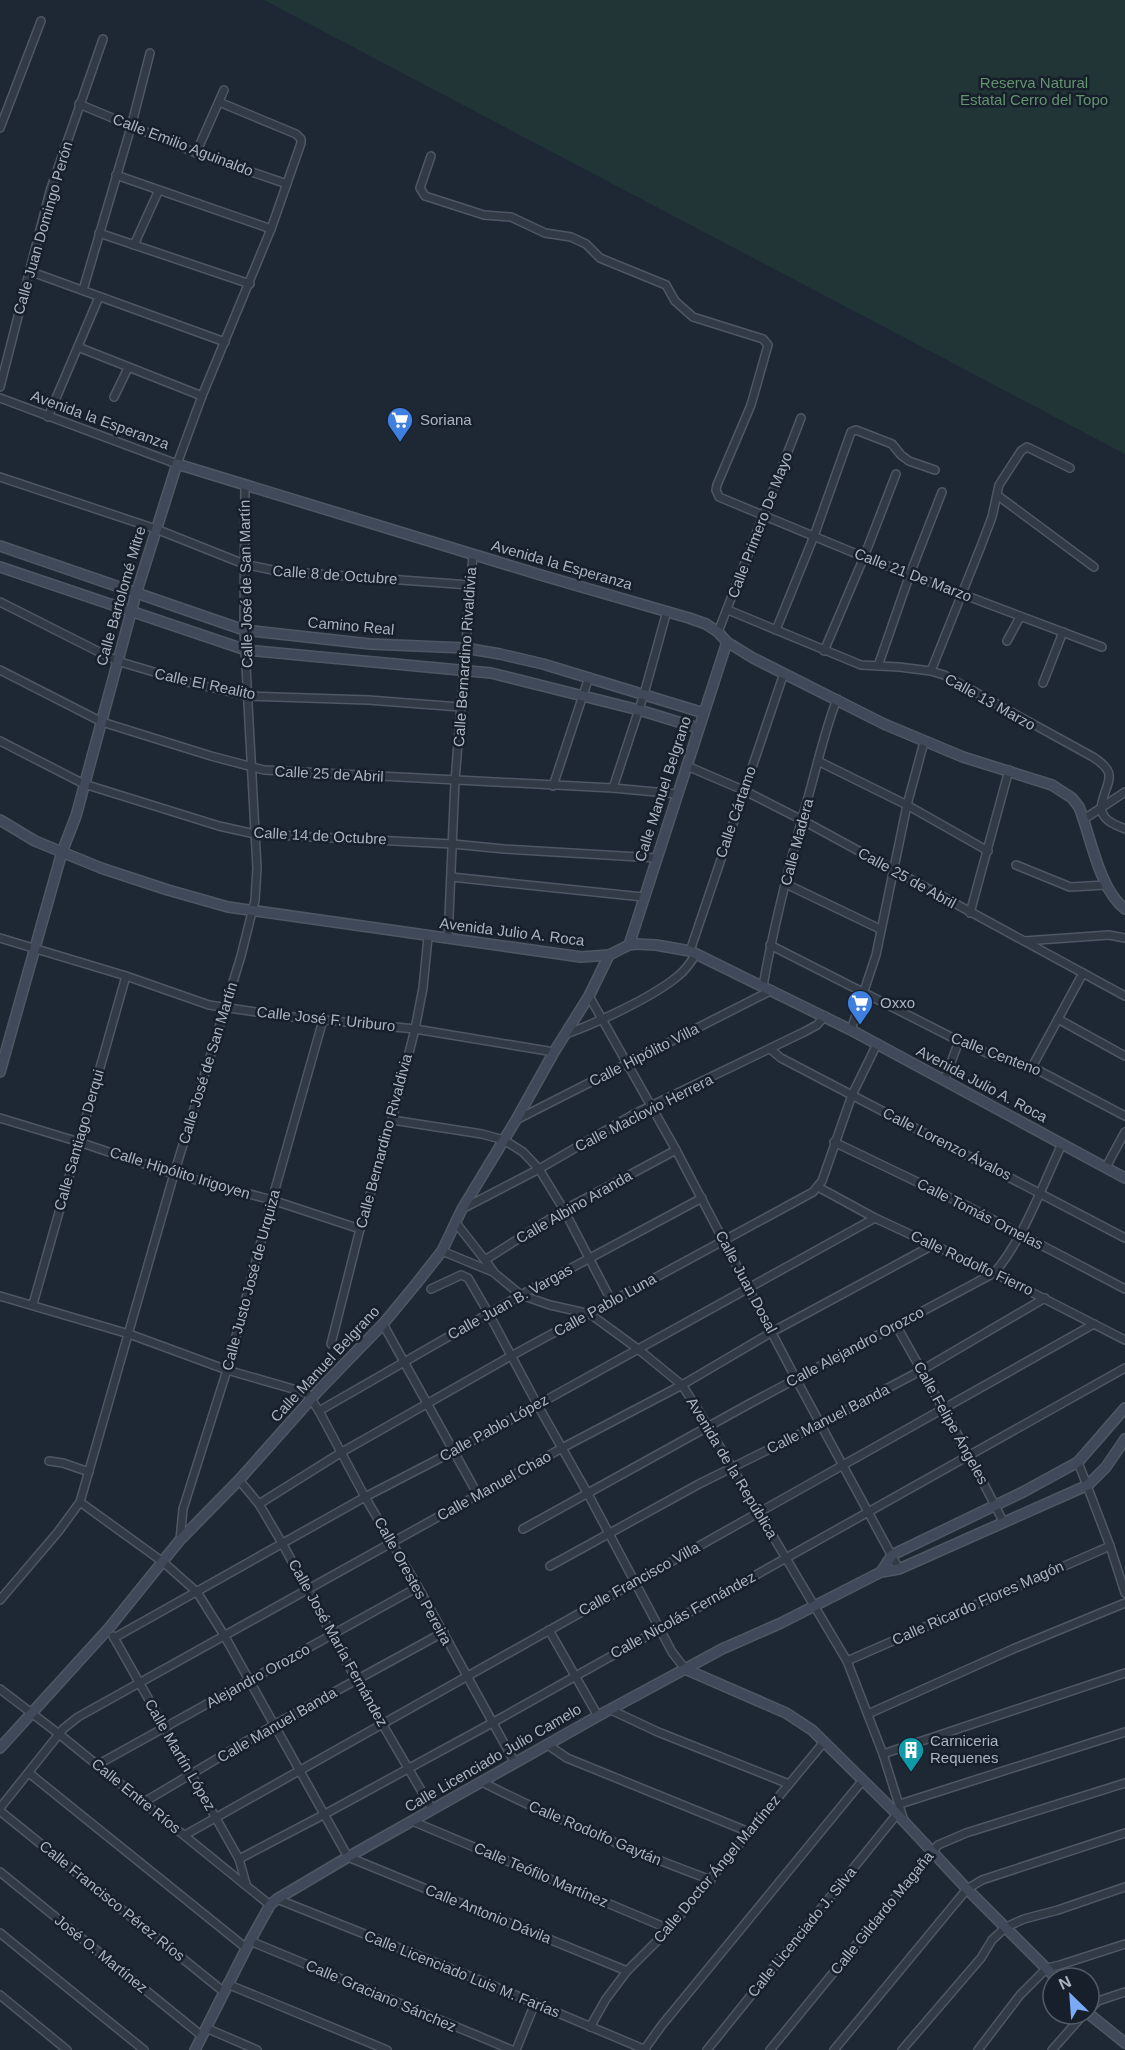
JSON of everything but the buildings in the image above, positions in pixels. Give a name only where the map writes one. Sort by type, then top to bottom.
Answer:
[{"type":"street","points":[[0,128],[40,21]]},
{"type":"street","name":"Calle Juan Domingo Perón","points":[[0,387],[50,191],[103,39]]},
{"type":"street","points":[[83,290],[131,127],[150,52]]},
{"type":"street","points":[[196,153],[224,90]]},
{"type":"street","name":"Calle Bartolomé Mitre","points":[[0,1072],[62,852],[76,816],[131,610],[156,529],[202,396],[271,229],[301,139],[296,134],[219,102]]},
{"type":"street","name":"Calle Emilio Aguinaldo","points":[[79,104],[196,153],[287,184]]},
{"type":"street","name":"Calle 21 De Marzo","points":[[431,156],[420,188],[425,195],[484,215],[511,217],[545,233],[571,237],[586,244],[600,258],[666,285],[675,301],[693,317],[762,339],[768,345],[751,405],[716,490],[724,501],[1102,647]]},
{"type":"street","points":[[116,175],[159,192],[271,229]]},
{"type":"street","points":[[134,245],[159,192]]},
{"type":"street","points":[[99,233],[250,284]]},
{"type":"street","points":[[29,271],[225,342]]},
{"type":"street","points":[[48,417],[99,297]]},
{"type":"street","points":[[78,347],[202,396]]},
{"type":"street","points":[[114,397],[128,368]]},
{"type":"street","name":"Avenida la Esperanza","points":[[0,398],[177,464],[245,486],[706,624],[727,642],[884,724],[963,757],[1052,785],[1063,791],[1079,807],[1084,819]]},
{"type":"street","name":"Calle Primero De Mayo","points":[[718,632],[801,418]]},
{"type":"street","points":[[776,630],[814,536],[849,434],[854,430],[892,444],[909,461],[935,470]]},
{"type":"street","points":[[931,671],[992,517],[999,485],[1021,451],[1027,447],[1070,468]]},
{"type":"street","points":[[824,651],[896,474]]},
{"type":"street","name":"Calle 8 de Octubre","points":[[0,477],[156,529],[244,564],[277,571],[470,585]]},
{"type":"street","name":"Calle José de San Martín","points":[[0,1600],[58,1532],[80,1502],[174,1174],[241,956],[252,911],[257,876],[244,630],[245,486]]},
{"type":"street","points":[[878,666],[942,492]]},
{"type":"street","points":[[997,495],[1094,567]]},
{"type":"street","name":"Camino Real","points":[[0,546],[244,630],[370,644],[465,648],[520,658],[704,713]]},
{"type":"street","name":"Calle Bernardino Rivaldivia","points":[[448,939],[455,780],[473,554]]},
{"type":"street","points":[[0,567],[246,650],[463,669],[505,676],[583,694],[698,728]]},
{"type":"street","name":"Calle El Realito","points":[[0,602],[117,661],[149,672],[248,696],[368,700],[460,707]]},
{"type":"street","name":"Calle 13 Marzo","points":[[728,610],[861,665],[899,667],[944,675],[1093,757],[1109,769],[1101,808]]},
{"type":"street","points":[[613,788],[644,694],[667,611]]},
{"type":"street","points":[[1006,641],[1020,617]]},
{"type":"street","points":[[1042,683],[1064,632]]},
{"type":"street","name":"Calle Manuel Belgrano","points":[[628,945],[727,642]]},
{"type":"street","name":"Calle 25 de Abril","points":[[0,670],[102,722],[251,767],[291,772],[613,788],[677,794]]},
{"type":"street","name":"Calle Cártamo","points":[[693,953],[743,790],[784,673]]},
{"type":"street","points":[[553,786],[589,677]]},
{"type":"street","name":"Calle Madera","points":[[767,988],[770,945],[825,731],[837,699]]},
{"type":"street","name":"Calle 14 de Octubre","points":[[0,741],[84,784],[219,826],[255,834],[453,844],[657,858]]},
{"type":"street","points":[[851,1030],[876,955],[907,805],[924,742]]},
{"type":"street","points":[[818,761],[907,805],[988,851]]},
{"type":"street","name":"Calle 25 de Abril","points":[[687,766],[743,790],[802,820],[1125,996]]},
{"type":"street","points":[[970,913],[1009,770]]},
{"type":"street","points":[[1125,792],[1084,819],[1106,885],[1113,897],[1125,909]]},
{"type":"street","points":[[1101,808],[1103,816],[1125,829]]},
{"type":"street","name":"Avenida Julio A. Roca","points":[[0,820],[35,841],[101,868],[168,891],[252,911],[581,957],[609,955],[628,945],[656,945],[693,953],[825,1016],[1125,1178]]},
{"type":"street","points":[[1016,865],[1070,887],[1106,885]]},
{"type":"street","points":[[451,877],[643,897]]},
{"type":"street","points":[[786,884],[880,929]]},
{"type":"street","points":[[1024,941],[1109,935],[1125,938]]},
{"type":"street","name":"Calle Bernardino Rivaldivia","points":[[331,1344],[415,1029],[423,988],[428,937]]},
{"type":"street","name":"Calle José F. Uriburo","points":[[0,938],[126,976],[193,1001],[225,1008],[415,1029],[554,1052]]},
{"type":"street","name":"Calle Centeno","points":[[770,945],[959,1041],[989,1054],[1032,1066],[1125,1116]]},
{"type":"street","points":[[566,1034],[601,1020],[666,985],[685,970],[693,953]]},
{"type":"street","name":"Calle Manuel Belgrano","points":[[0,1748],[109,1628],[180,1540],[239,1480],[311,1398],[383,1324],[442,1251],[462,1209],[589,996],[609,955]]},
{"type":"street","points":[[1032,1066],[1083,973]]},
{"type":"street","name":"Calle Santiago Derqui","points":[[33,1304],[126,976]]},
{"type":"street","name":"Calle Hipólito Villa","points":[[516,1120],[767,988]]},
{"type":"street","name":"Calle Juan Dosal","points":[[589,996],[702,1198],[796,1379],[899,1569]]},
{"type":"street","name":"Calle Maclovio Herrera","points":[[462,1209],[539,1169],[612,1126],[817,1025],[825,1016]]},
{"type":"street","points":[[1058,1019],[1125,1056]]},
{"type":"street","name":"Calle Justo José de Urquiza","points":[[180,1540],[183,1509],[227,1370],[322,1020]]},
{"type":"street","points":[[944,1081],[959,1041]]},
{"type":"street","points":[[818,1187],[852,1095],[877,1044]]},
{"type":"street","name":"Calle Lorenzo Ávalos","points":[[770,1049],[782,1058],[1125,1238]]},
{"type":"street","name":"Calle Hipólito Irigoyen","points":[[0,1118],[174,1174],[272,1200],[360,1229]]},
{"type":"street","points":[[392,1120],[482,1134],[504,1140],[523,1152],[539,1169],[564,1210],[612,1302]]},
{"type":"street","points":[[1106,1167],[1125,1132]]},
{"type":"street","name":"Calle Tomás Ornelas","points":[[834,1142],[965,1205],[1125,1289]]},
{"type":"street","name":"Calle Alejandro Orozco","points":[[588,1494],[994,1273],[1019,1235],[1062,1144]]},
{"type":"street","name":"Calle Albino Aranda","points":[[485,1260],[564,1210],[676,1150]]},
{"type":"street","name":"Calle Rodolfo Fierro","points":[[818,1187],[875,1218],[994,1273],[1125,1340]]},
{"type":"street","name":"Calle Pablo Luna","points":[[259,1504],[342,1452],[428,1403],[723,1239],[802,1199],[818,1187]]},
{"type":"street","name":"Calle Juan B. Vargas","points":[[319,1410],[521,1295],[702,1198]]},
{"type":"street","name":"Calle Pablo López","points":[[114,1638],[365,1497],[454,1451],[875,1218]]},
{"type":"street","points":[[456,1223],[493,1272]]},
{"type":"street","name":"Calle Manuel Chao","points":[[0,1810],[59,1734],[78,1718],[393,1541],[682,1385],[772,1332],[933,1245]]},
{"type":"street","name":"Avenida de la República","points":[[442,1251],[493,1272],[521,1295],[550,1305],[590,1314],[682,1385],[847,1661],[883,1754],[901,1813]]},
{"type":"street","points":[[431,1289],[463,1275],[468,1278],[588,1494],[672,1652],[685,1669],[786,1713],[812,1730],[901,1813],[931,1852],[1045,1966]]},
{"type":"street","points":[[0,1296],[129,1334],[227,1370],[302,1391],[311,1398]]},
{"type":"street","name":"Calle Manuel Banda","points":[[550,1566],[699,1484],[922,1370],[1045,1298]]},
{"type":"street","points":[[383,1324],[478,1495]]},
{"type":"street","name":"Calle Francisco Villa","points":[[185,1835],[300,1769],[383,1725],[633,1581],[943,1411],[1094,1324]]},
{"type":"street","name":"Calle Felipe Ángeles","points":[[896,1325],[1004,1522]]},
{"type":"street","name":"Calle Nicolás Fernández","points":[[239,1859],[492,1723],[1125,1368]]},
{"type":"street","name":"Calle Orestes Pereira","points":[[311,1398],[365,1497],[393,1541],[444,1632],[466,1677],[515,1763]]},
{"type":"street","points":[[892,1555],[1078,1462],[1125,1408]]},
{"type":"street","points":[[1088,1485],[1106,1467],[1125,1439]]},
{"type":"street","points":[[49,1461],[89,1472]]},
{"type":"street","points":[[1078,1462],[1117,1563],[1125,1593]]},
{"type":"street","name":"Calle José María Fernández","points":[[239,1480],[259,1504],[282,1543],[356,1679],[432,1809]]},
{"type":"street","name":"Calle Licenciado Julio Camelo","points":[[274,1902],[432,1809],[722,1649],[815,1606],[881,1572],[899,1569],[1088,1485]]},
{"type":"street","points":[[523,1529],[588,1494]]},
{"type":"street","points":[[80,1502],[163,1562],[197,1592],[224,1635],[348,1857]]},
{"type":"street","name":"Calle Ricardo Flores Magón","points":[[847,1661],[1110,1546]]},
{"type":"street","name":"Calle Licenciado Julio Camelo","points":[[881,1572],[892,1555]]},
{"type":"street","points":[[1117,1563],[1125,1562]]},
{"type":"street","name":"Alejandro Orozco","points":[[97,1765],[418,1587]]},
{"type":"street","points":[[868,1714],[1013,1649],[1125,1603]]},
{"type":"street","name":"Calle Martín López","points":[[109,1628],[239,1859],[246,1884]]},
{"type":"street","points":[[549,1630],[598,1716]]},
{"type":"street","name":"Calle Manuel Banda","points":[[144,1803],[274,1725],[444,1632]]},
{"type":"street","points":[[883,1754],[1125,1673]]},
{"type":"street","name":"Calle Entre Ríos","points":[[0,1689],[246,1884],[274,1902]]},
{"type":"street","points":[[611,1710],[658,1732],[789,1784]]},
{"type":"street","points":[[901,1813],[1125,1732]]},
{"type":"street","name":"Calle Doctor Ángel Martínez","points":[[590,2027],[627,1971],[669,1929],[824,1742]]},
{"type":"street","points":[[548,1745],[567,1758],[749,1832]]},
{"type":"street","name":"Calle Graciano Sánchez","points":[[29,1773],[248,1945],[514,2050]]},
{"type":"street","points":[[645,2050],[662,2025],[863,1780]]},
{"type":"street","name":"Calle Rodolfo Gaytán","points":[[482,1782],[608,1841],[711,1880]]},
{"type":"street","name":"Calle Gildardo Magaña","points":[[770,2050],[938,1845],[966,1833],[1125,1783]]},
{"type":"street","name":"Calle Francisco Pérez Ríos","points":[[0,1810],[225,1988],[387,2050]]},
{"type":"street","name":"Calle Licenciado J. Silva","points":[[707,2050],[901,1813]]},
{"type":"street","name":"Calle Teófilo Martínez","points":[[412,1821],[669,1929]]},
{"type":"street","points":[[834,2050],[967,1889],[1002,1872],[1125,1833]]},
{"type":"street","name":"Calle Antonio Dávila","points":[[348,1857],[627,1971]]},
{"type":"street","name":"José O. Martínez","points":[[0,1872],[204,2032],[257,2050]]},
{"type":"street","points":[[902,2050],[981,1958],[992,1940],[1006,1927],[1024,1919],[1125,1887]]},
{"type":"street","points":[[195,2050],[225,1988],[274,1902]]},
{"type":"street","name":"Calle Licenciado Luis M. Farías","points":[[274,1902],[535,2003],[645,2050]]},
{"type":"street","points":[[0,1933],[144,2050]]},
{"type":"street","points":[[1056,1966],[1125,1944]]},
{"type":"street","points":[[978,2050],[1020,1995],[1041,1974]]},
{"type":"street","points":[[1101,2000],[1125,1992]]},
{"type":"street","points":[[0,1995],[67,2050]]},
{"type":"street","points":[[514,2050],[535,2003]]},
{"type":"street","points":[[1101,2022],[1125,2043]]},
{"type":"street","points":[[1052,2050],[1073,2026]]},
{"type":"green space","name":"Reserva Natural Estatal Cerro del Topo","points":[[264,0],[1125,0],[1125,454]]},
{"type":"place","name":"Soriana","points":[[400,443]]},
{"type":"place","name":"Oxxo","points":[[860,1026]]},
{"type":"place","name":"Carniceria Requenes","points":[[911,1773]]}]
